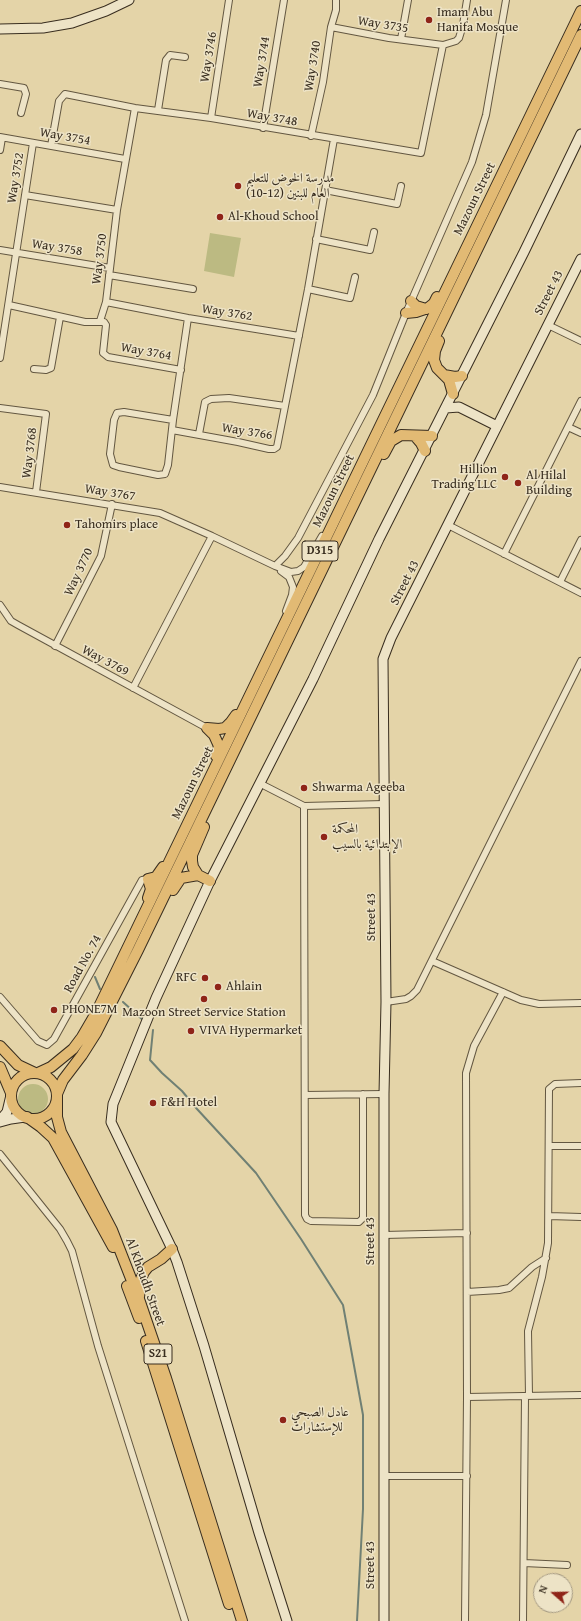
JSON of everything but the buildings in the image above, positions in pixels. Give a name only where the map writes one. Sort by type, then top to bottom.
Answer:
[{"type":"main road","name":"Mazoun Street","points":[[57,1094],[63,1080],[96,1033],[138,950],[221,778],[464,252],[581,11]]},
{"type":"main road","name":"Mazoun Street","points":[[36,1073],[64,1058],[82,1037],[96,1013],[276,640],[342,516],[460,283],[581,35]]},
{"type":"main road","points":[[406,313],[426,309],[434,303],[450,269],[464,252]]},
{"type":"main road","points":[[453,394],[450,384],[435,364],[434,351],[456,304],[460,283]]},
{"type":"main road","points":[[411,301],[416,306],[426,309]]},
{"type":"main road","points":[[444,375],[455,377],[462,376]]},
{"type":"main road","points":[[342,516],[356,508],[391,442],[401,435],[432,436]]},
{"type":"main road","points":[[415,436],[425,451]]},
{"type":"main road","points":[[207,728],[225,728],[231,722],[257,681]]},
{"type":"main road","points":[[139,925],[141,913],[151,889],[148,879],[156,877],[160,872],[192,814],[219,746],[214,736],[207,728]]},
{"type":"main road","points":[[198,875],[192,864],[192,855],[218,797],[221,778]]},
{"type":"main road","points":[[138,950],[150,936],[178,880],[185,876],[198,875],[210,881]]},
{"type":"main road","points":[[0,1046],[18,1065],[45,1076],[55,1086],[57,1094],[56,1102],[47,1114],[41,1117],[26,1117]]},
{"type":"main road","name":"S21","points":[[0,1068],[15,1108],[26,1117]]},
{"type":"main road","points":[[11,1094],[17,1080],[22,1076],[36,1073]]},
{"type":"main road","name":"Al Khoudh Street","points":[[57,1094],[57,1117],[61,1132],[112,1230],[139,1299],[166,1378],[242,1621]]},
{"type":"main road","name":"Al Khoudh Street","points":[[26,1117],[41,1127],[53,1138],[112,1246],[144,1332],[235,1621]]},
{"type":"main road","points":[[139,1299],[141,1279],[144,1272],[148,1267],[161,1259],[172,1249]]},
{"type":"street","points":[[0,29],[43,28],[72,23],[106,11],[129,0]]},
{"type":"street","name":"Way 3746","points":[[210,118],[229,0]]},
{"type":"street","name":"Way 3744","points":[[263,128],[284,0]]},
{"type":"street","name":"Way 3740","points":[[311,136],[323,82],[331,27],[336,10],[336,0]]},
{"type":"street","points":[[401,39],[408,0]]},
{"type":"street","name":"Way 3735","points":[[331,27],[443,45],[456,42],[463,25],[467,0]]},
{"type":"street","points":[[274,566],[285,556],[298,538],[373,395],[411,301],[472,162],[479,142],[494,74],[506,0]]},
{"type":"street","name":"Way 3748","points":[[51,146],[59,101],[65,94],[135,108],[210,118],[311,136],[421,153],[443,45]]},
{"type":"street","points":[[158,110],[166,60],[170,55],[185,57]]},
{"type":"street","points":[[0,84],[24,88],[26,94],[21,113]]},
{"type":"street","name":"Way 3750","points":[[100,321],[106,302],[117,210],[135,108]]},
{"type":"street","points":[[287,1621],[258,1533],[202,1340],[172,1249],[116,1133],[112,1122],[113,1104],[156,998],[210,881],[261,784],[380,539],[524,252],[581,134]]},
{"type":"street","points":[[0,150],[1,138]]},
{"type":"street","name":"Way 3754","points":[[1,138],[126,159]]},
{"type":"street","points":[[299,336],[334,139]]},
{"type":"street","name":"Way 3752","points":[[0,358],[33,143]]},
{"type":"street","points":[[325,190],[397,204],[401,186]]},
{"type":"street","points":[[25,195],[117,210]]},
{"type":"street","points":[[316,239],[370,250],[374,232]]},
{"type":"street","name":"Way 3758","points":[[0,250],[110,268]]},
{"type":"street","name":"Street 43","points":[[384,1621],[384,1094],[386,1002],[383,659],[391,638],[581,259]]},
{"type":"street","points":[[109,275],[193,289]]},
{"type":"street","points":[[308,290],[350,298],[355,277]]},
{"type":"street","name":"Way 3762","points":[[106,302],[188,318],[299,336]]},
{"type":"street","points":[[9,305],[90,323],[100,321]]},
{"type":"street","points":[[34,369],[46,370],[51,368],[60,317]]},
{"type":"street","name":"Way 3764","points":[[173,420],[124,412],[117,413],[114,420],[110,454],[113,465],[158,475],[165,474],[168,465],[188,318]]},
{"type":"street","name":"Way 3764","points":[[100,321],[106,322],[103,353],[108,357],[181,370]]},
{"type":"street","points":[[548,325],[581,341]]},
{"type":"street","name":"Way 3766","points":[[172,430],[274,449],[277,447],[299,336]]},
{"type":"street","points":[[453,394],[459,407]]},
{"type":"street","points":[[199,434],[205,402],[211,399],[229,398],[285,406]]},
{"type":"street","points":[[504,554],[581,401]]},
{"type":"street","points":[[446,408],[459,407],[497,426]]},
{"type":"street","name":"Way 3768","points":[[0,408],[46,414],[36,492]]},
{"type":"street","points":[[568,427],[581,434]]},
{"type":"street","name":"Way 3767","points":[[0,487],[160,513],[274,566]]},
{"type":"street","name":"Way 3770","points":[[56,646],[101,556],[112,504]]},
{"type":"street","points":[[274,566],[291,572],[301,570],[306,565],[326,528],[342,516]]},
{"type":"street","points":[[448,525],[581,593]]},
{"type":"street","points":[[133,688],[212,536]]},
{"type":"street","points":[[560,582],[581,540]]},
{"type":"street","points":[[274,566],[288,577],[293,587],[276,640]]},
{"type":"street","name":"Way 3769","points":[[0,605],[11,621],[207,728]]},
{"type":"street","points":[[386,1002],[411,996],[416,990],[432,961],[581,663]]},
{"type":"street","points":[[261,784],[304,806],[384,804]]},
{"type":"street","points":[[304,806],[306,1218],[313,1222],[359,1222],[363,1218],[363,1094]]},
{"type":"street","name":"Road No. 74","points":[[0,997],[38,1041],[47,1044],[54,1039],[142,880],[148,879]]},
{"type":"street","points":[[432,961],[522,1000],[539,1004],[581,1003]]},
{"type":"street","points":[[466,1621],[466,1073],[474,1046],[503,992]]},
{"type":"street","points":[[523,1621],[528,1331],[546,1258],[548,1243],[549,1089],[555,1084],[581,1083]]},
{"type":"street","points":[[0,1121],[7,1112],[11,1094]]},
{"type":"street","points":[[305,1095],[384,1094]]},
{"type":"street","points":[[0,1121],[26,1117]]},
{"type":"street","points":[[549,1146],[581,1146]]},
{"type":"street","points":[[0,1154],[60,1229],[72,1251],[98,1346],[185,1621]]},
{"type":"street","points":[[549,1216],[581,1217]]},
{"type":"street","points":[[384,1235],[466,1233]]},
{"type":"street","points":[[467,1292],[509,1288],[532,1267],[546,1258]]},
{"type":"street","points":[[467,1397],[581,1395]]},
{"type":"street","points":[[384,1476],[466,1476]]},
{"type":"street","points":[[524,1563],[567,1565]]},
{"type":"shaded area","points":[[210,233],[241,238],[234,277],[204,271]]},
{"type":"shaded area","points":[[33,1084],[44,1088],[48,1099],[44,1110],[33,1114],[22,1110],[18,1099],[22,1088]]},
{"type":"waterway","points":[[95,977],[100,989]]},
{"type":"waterway","points":[[123,1002],[144,1021]]},
{"type":"waterway","points":[[153,1030],[150,1060],[182,1091],[256,1173],[301,1239],[343,1305],[363,1415],[363,1509],[357,1621]]},
{"type":"place","name":"Imam Abu Hanifa Mosque","points":[[429,20]]},
{"type":"place","name":"مدرسة الخوض للتعليم العام للبنين (12-10)","points":[[238,186]]},
{"type":"place","name":"Al-Khoud School","points":[[220,217]]},
{"type":"place","name":"Hillion Trading LLC","points":[[505,477]]},
{"type":"place","name":"Al Hilal Building","points":[[518,483]]},
{"type":"place","name":"Tahomirs place","points":[[67,525]]},
{"type":"place","name":"Shwarma Ageeba","points":[[304,788]]},
{"type":"place","name":"المحكمة الإبتدائية بالسيب","points":[[324,837]]},
{"type":"place","name":"RFC","points":[[205,978]]},
{"type":"place","name":"Ahlain","points":[[218,987]]},
{"type":"place","name":"Mazoon Street Service Station","points":[[204,999]]},
{"type":"place","name":"PHONE7M","points":[[54,1010]]},
{"type":"place","name":"VIVA Hypermarket","points":[[191,1031]]},
{"type":"place","name":"F&H Hotel","points":[[153,1103]]},
{"type":"place","name":"عادل الصبحي للإستشارات","points":[[283,1420]]}]
